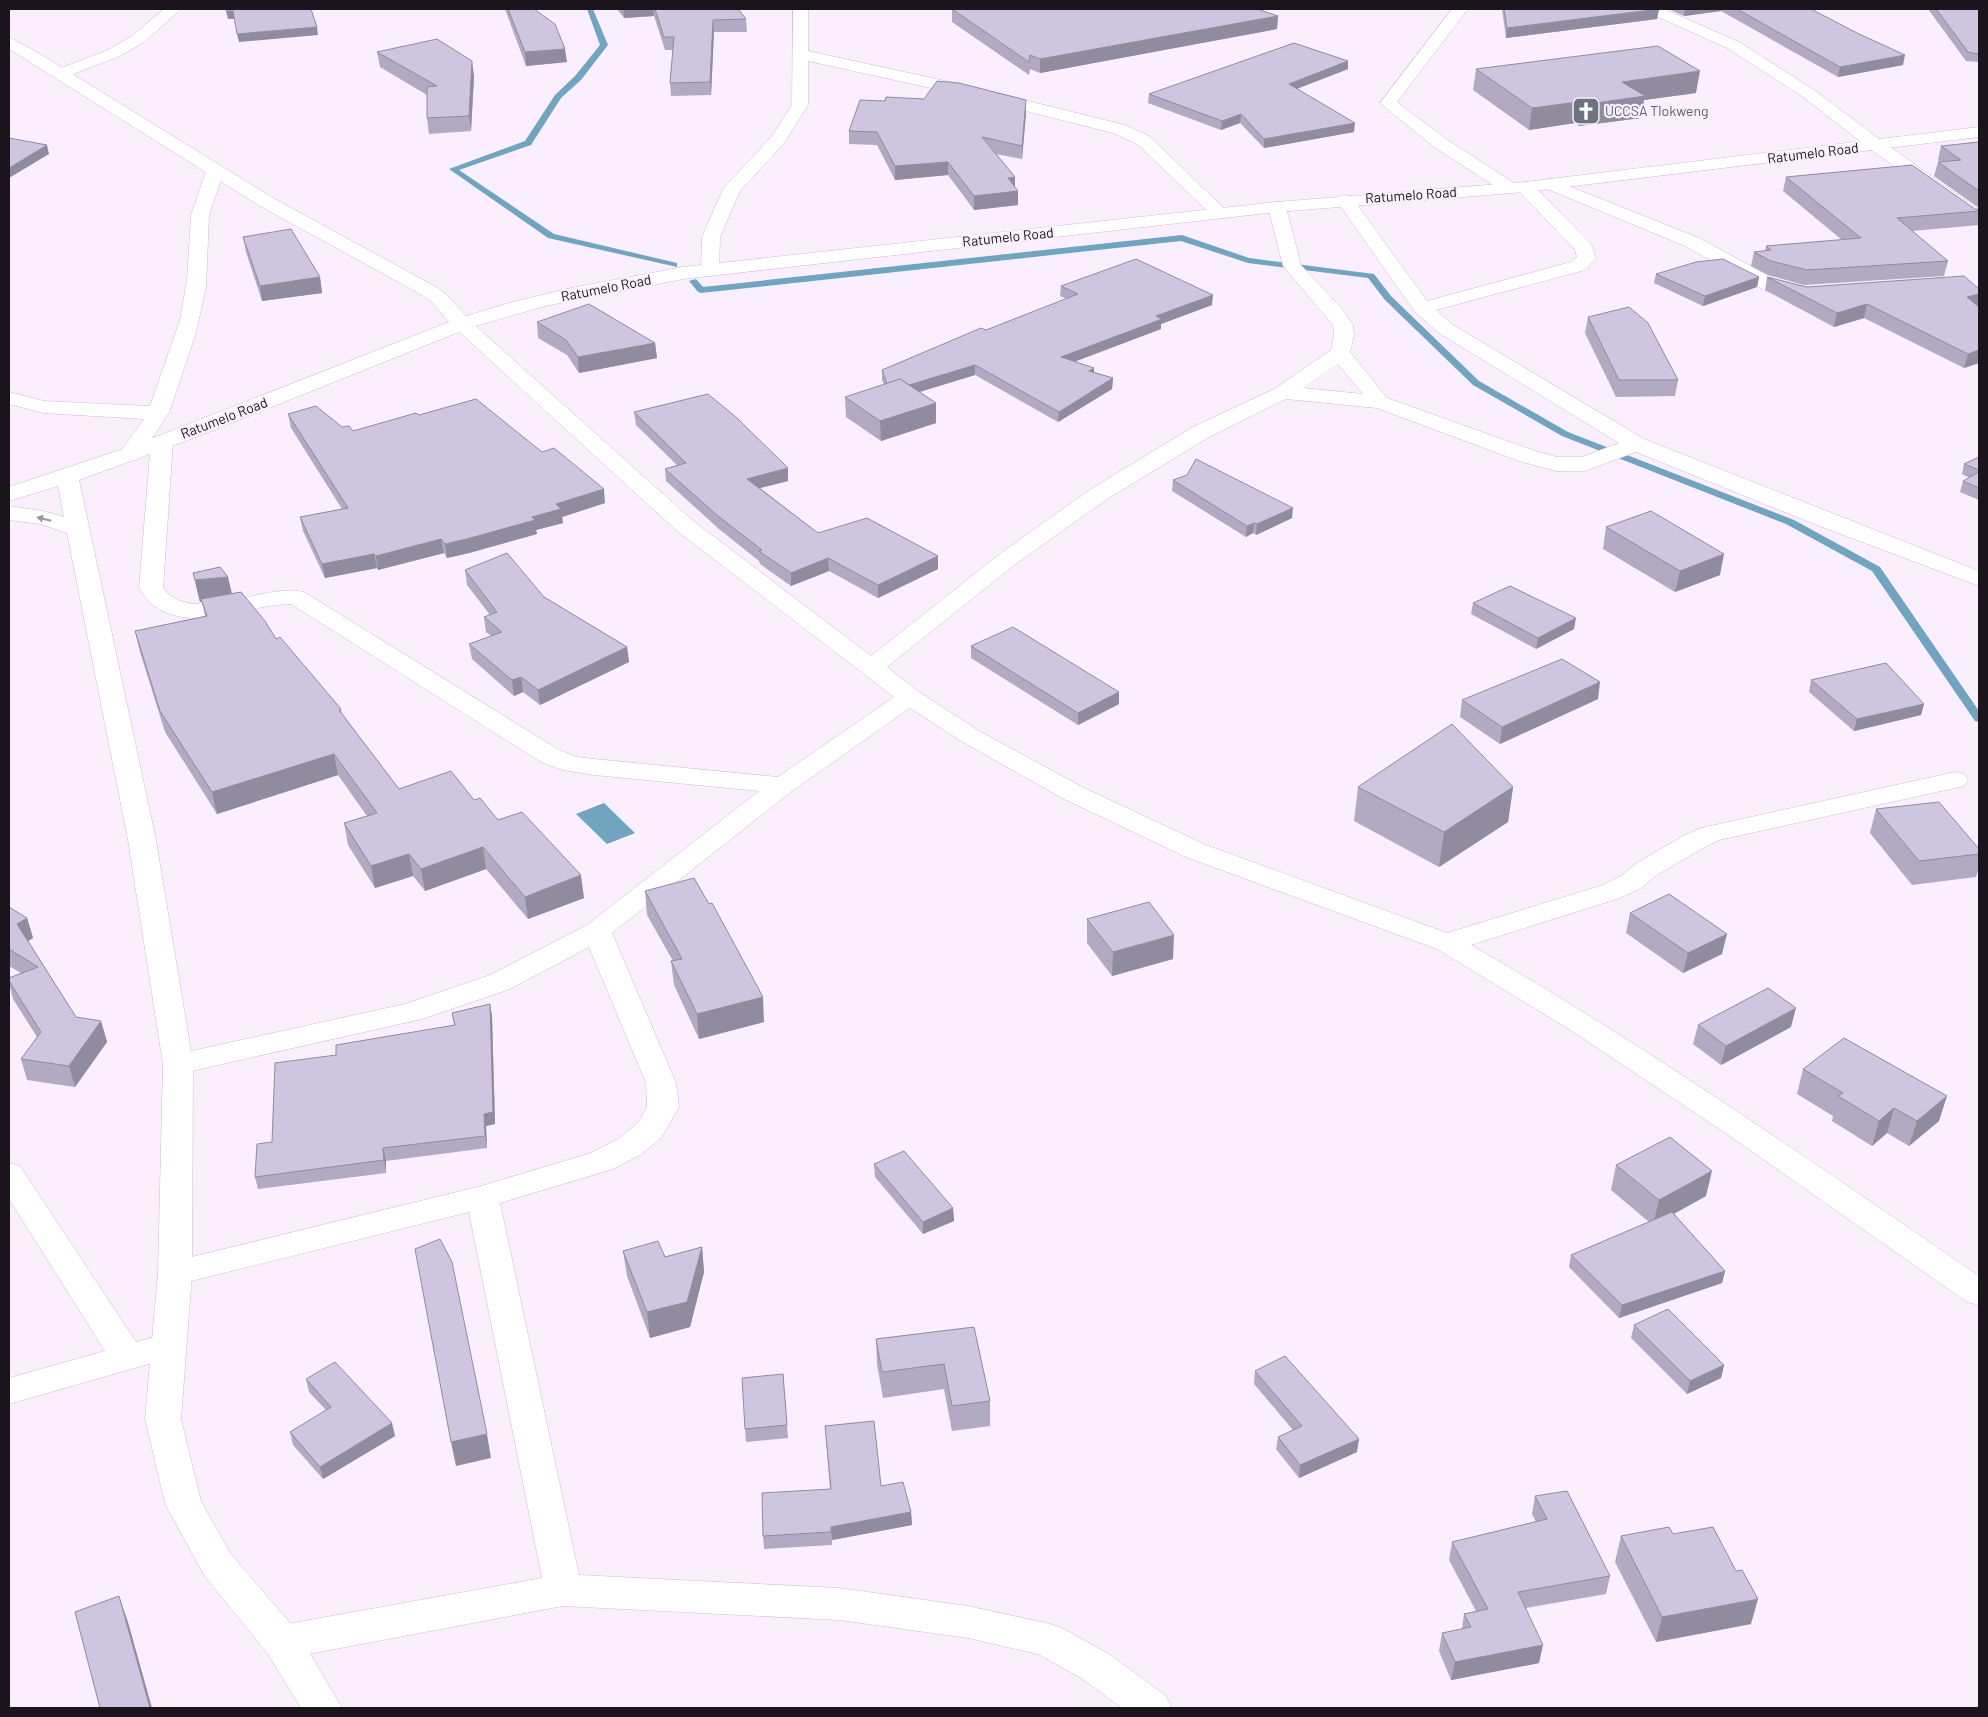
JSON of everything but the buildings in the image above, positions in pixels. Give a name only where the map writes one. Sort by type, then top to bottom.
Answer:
[{"type":"street","points":[[62,73],[114,53],[138,39],[173,9]]},
{"type":"street","points":[[710,270],[711,237],[732,189],[778,139],[800,106],[800,9]]},
{"type":"street","points":[[1422,308],[1578,266],[1587,258],[1584,248],[1518,188],[1440,143],[1388,103],[1460,9]]},
{"type":"street","points":[[1652,9],[1733,45],[1808,93],[1876,145],[1979,218]]},
{"type":"street","points":[[9,42],[62,73],[215,171],[349,249],[439,298],[462,324],[684,525],[910,697],[970,736],[1073,793],[1196,851],[1447,943],[1580,1022],[1738,1126],[1979,1293]]},
{"type":"street","points":[[800,54],[964,90],[1127,132],[1143,140],[1220,213]]},
{"type":"street","name":"Ratumelo Road","points":[[9,494],[67,477],[162,442],[462,324],[544,301],[608,286],[710,270],[1345,200],[1518,188],[1979,132]]},
{"type":"street","points":[[129,454],[158,413],[188,326],[196,288],[199,249],[198,222],[203,199],[215,171]]},
{"type":"street","points":[[1552,184],[1693,242],[1773,287],[1788,292],[1823,292]]},
{"type":"street","points":[[1345,200],[1422,308],[1446,329],[1636,444],[1825,520],[1979,579]]},
{"type":"street","points":[[871,668],[1009,558],[1099,494],[1201,432],[1283,392],[1340,353],[1344,336],[1343,325],[1336,313],[1292,266],[1277,207]]},
{"type":"street","points":[[1340,353],[1380,402]]},
{"type":"street","points":[[1283,392],[1380,402],[1527,456],[1556,464],[1585,464],[1636,444]]},
{"type":"street","points":[[9,398],[43,407],[107,412],[158,413]]},
{"type":"street","points":[[162,442],[151,588],[155,597],[164,604],[178,609],[199,612],[286,597],[298,598],[550,756],[572,764],[594,767],[783,784]]},
{"type":"street","points":[[67,477],[142,840],[178,1064],[175,1273],[163,1420],[184,1503],[217,1564],[282,1642],[322,1708]]},
{"type":"street","points":[[9,512],[43,518],[78,529]]},
{"type":"street","points":[[178,1064],[411,1012],[500,982],[597,931],[783,784],[910,697]]},
{"type":"street","points":[[1447,943],[1610,892],[1631,882],[1647,869],[1693,842],[1711,834],[1955,780]]},
{"type":"street","points":[[175,1273],[482,1197],[602,1161],[629,1147],[650,1130],[663,1107],[661,1082],[597,931]]},
{"type":"street","points":[[9,1174],[127,1357]]},
{"type":"street","points":[[482,1197],[563,1590]]},
{"type":"street","points":[[9,1390],[168,1346]]},
{"type":"street","points":[[282,1642],[563,1590],[839,1604],[968,1622],[1046,1639],[1095,1666],[1152,1708]]},
{"type":"water","points":[[604,803],[635,833],[607,844],[576,814]]},
{"type":"waterway","points":[[590,9],[604,45],[578,78],[558,97],[528,143],[453,169],[551,236],[674,265]]},
{"type":"waterway","points":[[693,281],[701,290],[1182,238],[1248,260],[1371,276],[1388,298],[1476,383],[1565,434],[1790,522],[1876,569],[1979,719]]},
{"type":"place","name":"UCCSA Tlokweng","points":[[1586,111]]}]
